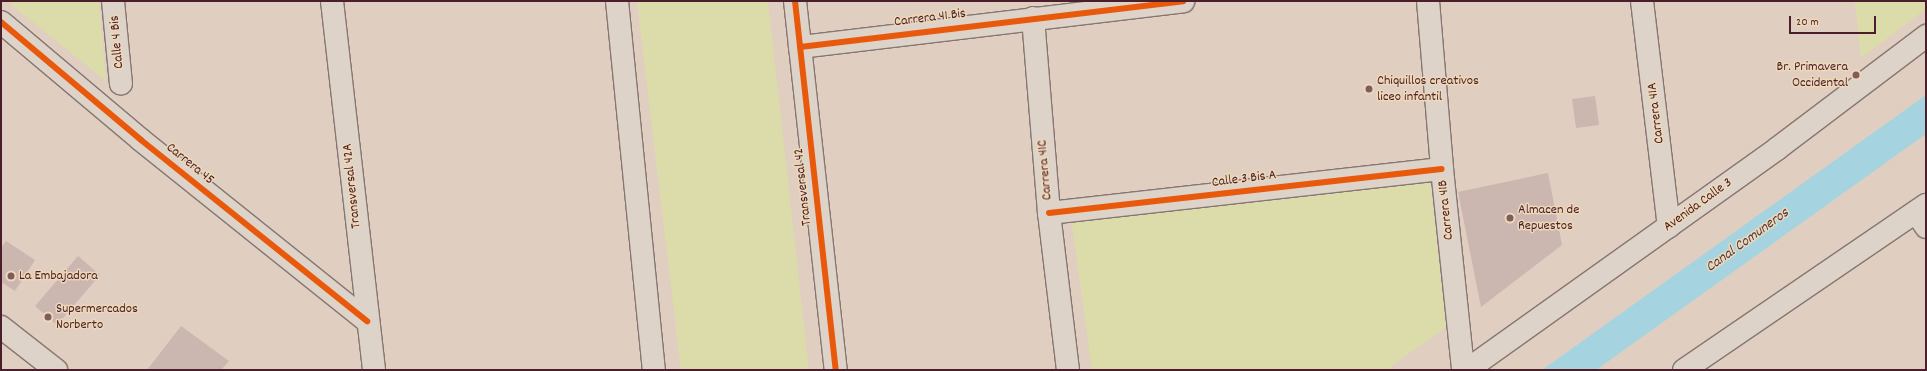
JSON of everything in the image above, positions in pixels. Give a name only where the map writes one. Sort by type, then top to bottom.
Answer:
[{"type":"street","name":"Calle 4 Bis","points":[[113,1],[121,84]]},
{"type":"street","name":"Transversal 42A","points":[[332,1],[367,322],[374,370]]},
{"type":"street","points":[[617,1],[654,370]]},
{"type":"street","name":"Transversal 42","points":[[794,1],[836,370]]},
{"type":"street","name":"Carrera 41 Bis","points":[[800,47],[1183,1]]},
{"type":"street","name":"Carrera 41B","points":[[1428,1],[1442,169],[1463,370]]},
{"type":"street","name":"Carrera 41A","points":[[1642,1],[1669,226]]},
{"type":"street","name":"Carrera 41C","points":[[1033,18],[1049,214],[1068,370]]},
{"type":"street","name":"Carrera 45","points":[[1,22],[141,140],[367,322]]},
{"type":"street","name":"Avenida Calle 3","points":[[1467,370],[1778,148],[1926,36]]},
{"type":"street","name":"Calle 3 Bis A","points":[[1049,214],[1442,169]]},
{"type":"street","points":[[1684,370],[1923,215]]},
{"type":"street","points":[[1,327],[56,370]]},
{"type":"green space","points":[[7,1],[99,1],[106,81]]},
{"type":"green space","points":[[637,1],[768,1],[809,370],[681,370]]},
{"type":"green space","points":[[1855,1],[1926,1],[1926,9],[1861,58]]},
{"type":"green space","points":[[1430,180],[1446,327],[1386,370],[1092,370],[1071,217]]},
{"type":"water","name":"Canal Comuneros","points":[[1926,95],[1926,134],[1596,370],[1542,370]]},
{"type":"building","points":[[1595,96],[1599,125],[1576,128],[1572,99]]},
{"type":"building","name":"Almacen de Repuestos","points":[[1548,173],[1562,245],[1481,307],[1458,192]]},
{"type":"building","points":[[6,241],[35,260],[15,291],[1,282],[1,248]]},
{"type":"building","points":[[78,256],[100,275],[57,325],[35,306]]},
{"type":"building","points":[[181,326],[229,361],[221,370],[147,370]]},
{"type":"cycle path","points":[[795,1],[836,370]]},
{"type":"cycle path","points":[[800,47],[1183,1]]},
{"type":"cycle path","points":[[1,22],[141,140],[367,321]]},
{"type":"cycle path","points":[[1049,213],[1442,169]]},
{"type":"place","name":"Br. Primavera Occidental","points":[[1856,75]]},
{"type":"place","name":"Chiquillos creativos liceo infantil","points":[[1369,89]]},
{"type":"place","name":"Almacen de Repuestos","points":[[1510,218]]},
{"type":"place","name":"La Embajadora","points":[[11,276]]},
{"type":"place","name":"Supermercados Norberto","points":[[48,317]]}]
